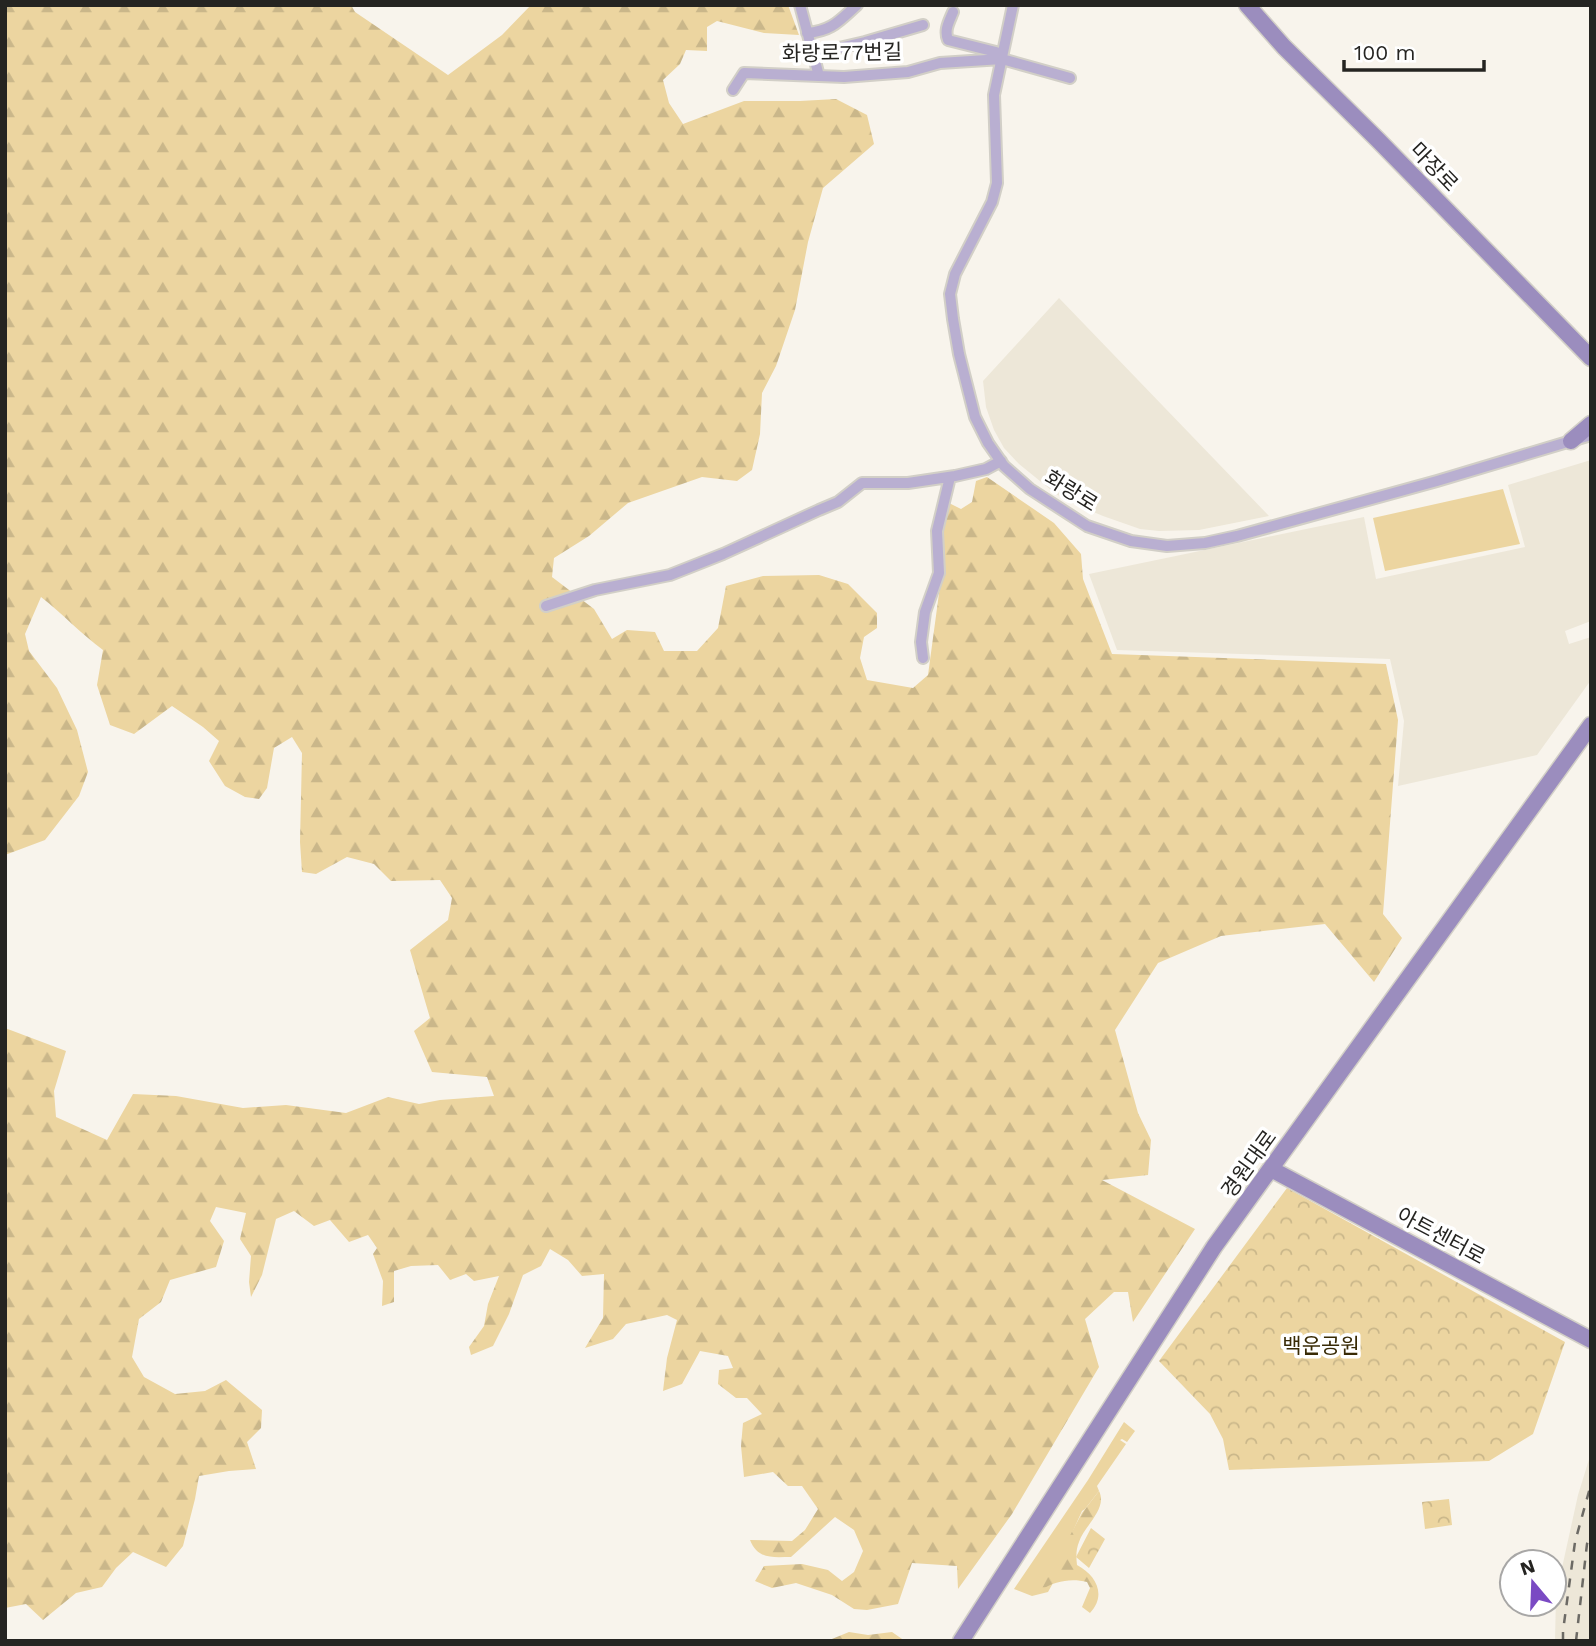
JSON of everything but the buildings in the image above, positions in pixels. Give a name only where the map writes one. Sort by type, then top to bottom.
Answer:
[{"type":"main road","name":"마장로","points":[[1247,5],[1284,47],[1591,358]]},
{"type":"main road","points":[[1570,441],[1591,425]]},
{"type":"main road","name":"경원대로","points":[[961,1641],[1214,1247],[1591,725]]},
{"type":"main road","name":"아트센터로","points":[[1271,1169],[1591,1340]]},
{"type":"street","points":[[800,5],[819,76]]},
{"type":"street","points":[[807,33],[830,29],[857,5]]},
{"type":"street","name":"화랑로","points":[[1013,5],[994,95],[997,183],[992,202],[956,274],[950,293],[959,354],[975,417],[1001,461],[1030,489],[1087,526],[1131,541],[1167,546],[1205,543],[1591,435]]},
{"type":"street","points":[[953,12],[947,27],[948,40],[996,52],[1002,59],[1070,78]]},
{"type":"street","points":[[813,54],[923,25]]},
{"type":"street","name":"화랑로77번길","points":[[733,90],[744,73],[844,77],[908,72],[940,63],[1002,59]]},
{"type":"street","points":[[546,606],[595,590],[670,575],[838,502],[862,483],[908,483],[950,477],[986,469],[1001,461]]},
{"type":"street","points":[[923,658],[921,642],[925,612],[939,573],[937,531],[950,477]]},
{"type":"shaded area","points":[[1059,298],[1269,516],[1199,530],[1140,529],[1072,503],[1056,494],[1019,464],[1004,448],[994,430],[986,407],[983,381]]},
{"type":"shaded area","points":[[1591,460],[1591,621],[1565,631],[1569,644],[1591,637],[1591,680],[1537,755],[1398,786],[1404,721],[1390,659],[1117,650],[1089,574],[1364,517],[1376,579],[1525,547],[1508,485]]},
{"type":"shaded area","points":[[1591,1453],[1591,1641],[1555,1641],[1556,1618],[1568,1618],[1566,1548]]},
{"type":"green space","points":[[5,5],[351,5],[355,12],[448,75],[502,35],[531,5],[788,5],[799,35],[764,33],[717,21],[707,27],[707,51],[686,50],[680,64],[663,80],[669,103],[683,124],[744,101],[836,99],[867,115],[874,144],[823,188],[808,242],[795,310],[776,366],[762,393],[760,434],[752,470],[737,481],[702,477],[628,503],[589,536],[554,558],[552,577],[594,609],[612,639],[627,630],[655,632],[664,651],[697,651],[718,628],[726,586],[763,576],[819,575],[848,584],[877,613],[877,628],[864,637],[860,658],[867,680],[913,688],[928,675],[940,586],[942,537],[949,503],[961,509],[972,502],[976,481],[987,477],[1054,523],[1081,554],[1083,579],[1112,654],[1386,664],[1398,720],[1383,914],[1402,938],[1374,982],[1325,924],[1221,936],[1158,963],[1115,1030],[1138,1113],[1151,1140],[1148,1175],[1102,1180],[1195,1229],[1133,1322],[1128,1292],[1114,1292],[1085,1319],[1099,1367],[1012,1514],[958,1589],[957,1566],[912,1563],[898,1604],[867,1610],[854,1609],[832,1595],[796,1583],[772,1588],[755,1581],[764,1566],[802,1564],[828,1570],[842,1581],[854,1572],[863,1551],[854,1530],[835,1517],[791,1557],[767,1556],[757,1551],[750,1540],[792,1541],[805,1530],[818,1509],[802,1486],[788,1486],[773,1472],[744,1477],[741,1446],[743,1423],[762,1414],[747,1398],[736,1398],[718,1384],[719,1370],[733,1368],[728,1356],[700,1351],[682,1384],[663,1391],[667,1358],[677,1320],[667,1315],[626,1324],[613,1339],[585,1348],[603,1318],[604,1274],[582,1276],[568,1260],[550,1249],[541,1266],[523,1275],[509,1314],[493,1346],[471,1355],[469,1347],[484,1326],[488,1304],[499,1276],[474,1281],[466,1274],[450,1280],[438,1265],[411,1266],[394,1271],[394,1302],[382,1306],[383,1281],[373,1254],[377,1248],[368,1235],[349,1242],[330,1220],[314,1226],[294,1211],[276,1219],[262,1275],[251,1297],[251,1256],[240,1239],[246,1213],[216,1207],[210,1221],[224,1241],[216,1267],[170,1280],[161,1302],[139,1319],[132,1357],[144,1377],[175,1394],[205,1391],[226,1380],[262,1410],[261,1428],[247,1442],[256,1469],[199,1476],[183,1546],[166,1567],[133,1552],[116,1568],[102,1587],[76,1593],[43,1620],[26,1604],[5,1608],[5,1028],[66,1051],[54,1091],[56,1117],[107,1140],[133,1094],[176,1096],[243,1108],[286,1105],[346,1113],[388,1097],[419,1104],[494,1096],[487,1077],[432,1072],[414,1031],[430,1018],[410,950],[448,920],[452,898],[440,880],[391,881],[374,864],[347,857],[316,874],[302,872],[302,753],[292,737],[274,748],[267,788],[259,799],[245,797],[225,786],[209,761],[219,741],[172,706],[134,734],[110,725],[97,685],[103,650],[41,597],[25,634],[29,651],[57,688],[77,730],[88,772],[79,796],[45,840],[5,855]]},
{"type":"green space","points":[[1503,489],[1520,544],[1385,571],[1373,518]]},
{"type":"green space","name":"백운공원","points":[[1287,1188],[1565,1342],[1533,1434],[1489,1461],[1229,1470],[1223,1439],[1210,1414],[1159,1361]]},
{"type":"green space","points":[[1124,1422],[1135,1431],[1127,1442],[1120,1440],[1126,1444],[1097,1486],[1099,1491],[1082,1511],[1043,1587],[1053,1583],[1048,1592],[1032,1596],[1014,1589],[1088,1480]]},
{"type":"green space","points":[[1099,1491],[1101,1498],[1098,1511],[1082,1536],[1077,1553],[1077,1565],[1089,1574],[1097,1586],[1098,1599],[1090,1613],[1082,1607],[1090,1588],[1087,1582],[1063,1581],[1041,1590],[1082,1513]]},
{"type":"green space","points":[[1449,1499],[1452,1525],[1425,1529],[1422,1502]]},
{"type":"green space","points":[[1091,1528],[1105,1539],[1089,1568],[1076,1557]]},
{"type":"green space","points":[[849,1632],[868,1635],[892,1632],[905,1641],[827,1641]]},
{"type":"railway","points":[[1563,1641],[1575,1542],[1591,1484]]},
{"type":"railway","points":[[1576,1641],[1587,1544],[1591,1533]]}]
